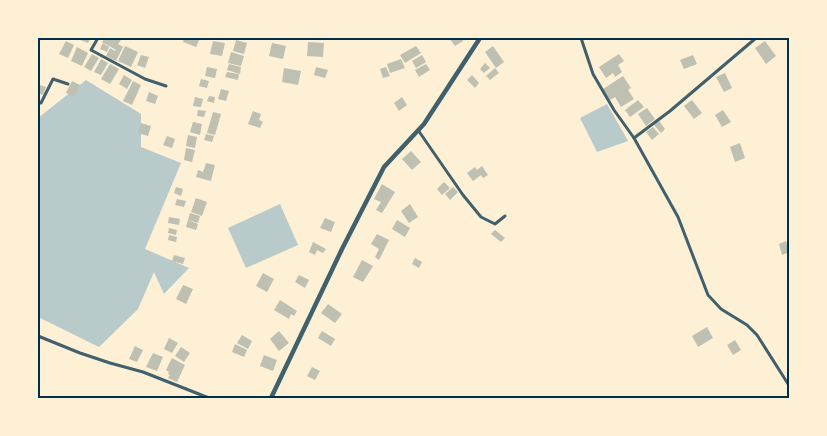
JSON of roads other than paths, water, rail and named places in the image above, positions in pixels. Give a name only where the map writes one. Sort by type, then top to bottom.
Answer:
[{"type":"street","points":[[98,38],[91,50],[145,79],[166,86]]},
{"type":"street","points":[[271,398],[342,249],[384,167],[424,124],[480,38]]},
{"type":"street","points":[[581,38],[593,74],[614,110],[634,138],[678,217],[708,295],[721,309],[747,325],[757,335],[790,387]]},
{"type":"street","points":[[634,138],[670,111],[756,38]]},
{"type":"street","points":[[38,102],[41,103],[53,79],[68,84]]},
{"type":"street","points":[[418,130],[463,196],[481,217],[495,224],[505,216]]},
{"type":"street","points":[[38,336],[80,353],[143,372],[209,398]]}]
